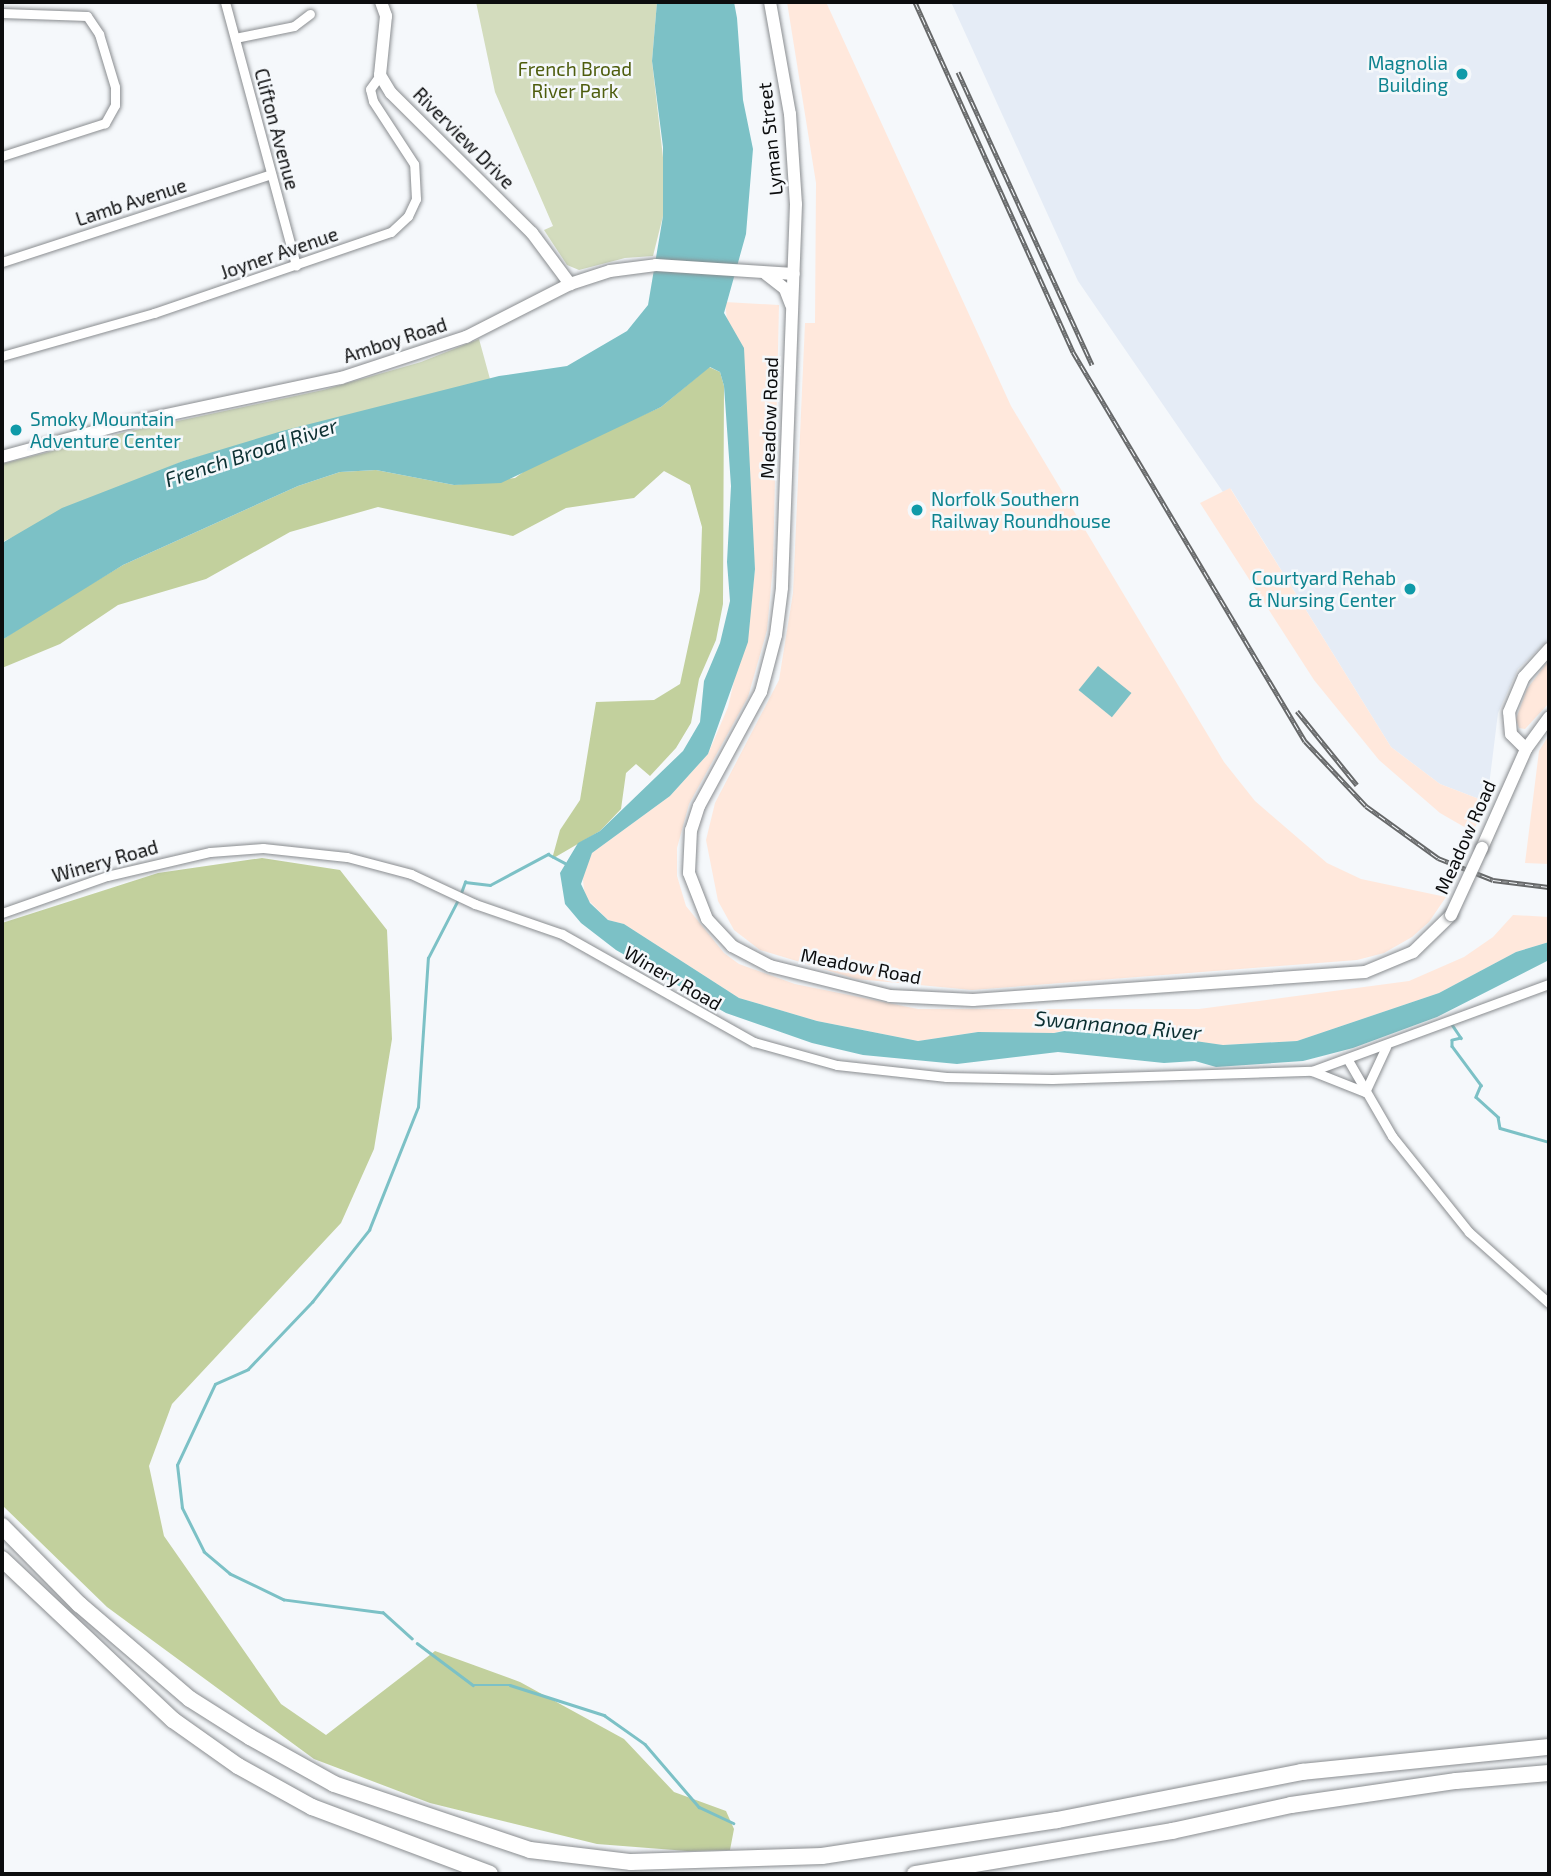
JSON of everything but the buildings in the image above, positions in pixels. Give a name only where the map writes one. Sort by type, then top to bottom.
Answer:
[{"type":"highway","points":[[2,1527],[79,1604],[190,1699],[250,1737],[334,1784],[530,1850],[631,1862],[822,1856],[1057,1820],[1302,1772],[1549,1747]]},
{"type":"highway","points":[[2,1559],[173,1720],[238,1766],[313,1807],[490,1874]]},
{"type":"highway","points":[[915,1874],[1172,1831],[1291,1805],[1456,1782],[1549,1773]]},
{"type":"main road","points":[[380,75],[386,16],[381,2]]},
{"type":"main road","name":"Lyman Street","points":[[770,2],[790,114],[794,274]]},
{"type":"main road","name":"Riverview Drive","points":[[380,75],[391,93],[532,233],[570,284]]},
{"type":"main road","name":"Amboy Road","points":[[2,457],[119,425],[341,378],[466,337],[570,284],[598,274],[656,265],[794,274]]},
{"type":"main road","points":[[762,273],[785,289],[793,311]]},
{"type":"main road","name":"Meadow Road","points":[[794,274],[776,635],[755,708],[699,806],[689,841],[688,866],[697,900],[726,941],[770,966],[849,987],[905,997],[973,1000],[1365,972],[1413,952],[1451,915],[1526,749],[1549,717]]},
{"type":"main road","points":[[1526,749],[1511,734],[1509,712],[1524,677],[1549,649]]},
{"type":"street","name":"Clifton Avenue","points":[[225,2],[296,266]]},
{"type":"street","points":[[2,13],[87,16],[99,34],[115,87],[115,105],[105,123],[2,156]]},
{"type":"street","points":[[235,38],[294,26],[310,14]]},
{"type":"street","name":"Joyner Avenue","points":[[2,356],[296,266],[391,232],[408,216],[416,199],[415,164],[373,101],[370,89],[380,75]]},
{"type":"street","name":"Lamb Avenue","points":[[2,262],[271,174]]},
{"type":"street","name":"Winery Road","points":[[2,912],[151,864],[210,852],[263,848],[347,857],[411,874],[475,904],[562,933],[754,1042],[837,1065],[946,1077],[1052,1079],[1312,1070],[1387,1046],[1457,1016],[1549,984]]},
{"type":"street","points":[[1365,1092],[1387,1046]]},
{"type":"street","points":[[1348,1060],[1392,1136],[1469,1232],[1549,1303]]},
{"type":"street","points":[[1312,1070],[1365,1092]]},
{"type":"shaded area","points":[[787,2],[826,2],[1011,406],[1224,762],[1255,801],[1327,863],[1361,879],[1446,897],[1429,922],[1412,937],[1384,953],[1357,960],[972,990],[856,979],[760,950],[734,930],[718,901],[706,840],[715,803],[779,680],[793,593],[805,323],[815,323],[816,183]]},
{"type":"shaded area","points":[[951,2],[1549,2],[1549,639],[1518,669],[1498,713],[1487,802],[1440,784],[1391,747],[1231,489],[1223,492],[1078,281]]},
{"type":"shaded area","points":[[725,302],[779,305],[773,565],[767,630],[748,697],[689,804],[677,848],[677,876],[686,906],[724,953],[739,964],[795,984],[918,1009],[1199,1009],[1409,981],[1464,957],[1493,937],[1513,915],[1549,917],[1549,942],[1516,952],[1439,993],[1297,1041],[1223,1045],[1075,1027],[1054,1033],[978,1032],[918,1041],[817,1021],[739,998],[624,924],[608,920],[585,897],[582,872],[592,853],[670,796],[708,754],[728,707],[750,613],[755,569]]},
{"type":"shaded area","points":[[1230,488],[1391,747],[1440,784],[1487,802],[1473,832],[1440,813],[1379,760],[1314,680],[1200,503]]},
{"type":"shaded area","points":[[1549,660],[1549,703],[1525,729],[1519,728],[1516,719],[1527,689]]},
{"type":"shaded area","points":[[1549,735],[1549,864],[1525,863],[1539,751]]},
{"type":"green space","name":"French Broad River Park","points":[[476,2],[657,2],[652,61],[664,166],[663,216],[653,256],[625,258],[579,270],[567,265],[544,230],[553,226],[495,92]]},
{"type":"green space","points":[[479,339],[490,379],[183,461],[2,542],[2,464],[126,432],[323,390],[421,362]]},
{"type":"green space","points":[[709,367],[720,372],[724,386],[723,604],[716,640],[699,679],[691,723],[676,748],[650,776],[636,764],[626,773],[621,809],[600,831],[552,859],[560,830],[580,800],[596,702],[654,700],[680,684],[700,591],[702,527],[690,485],[664,471],[634,498],[566,508],[513,536],[378,507],[290,532],[206,579],[118,605],[60,644],[2,668],[2,640],[36,617],[123,565],[298,486],[340,472],[376,470],[454,485],[515,478],[537,462],[661,407]]},
{"type":"green space","points":[[262,858],[340,870],[387,930],[392,1039],[374,1149],[341,1223],[172,1404],[149,1466],[164,1536],[281,1704],[326,1735],[435,1651],[520,1682],[624,1739],[674,1792],[726,1811],[734,1829],[730,1850],[687,1851],[597,1844],[430,1803],[314,1759],[107,1607],[2,1505],[2,923],[158,873]]},
{"type":"water","name":"French Broad River","points":[[657,2],[734,2],[737,18],[743,100],[753,149],[746,234],[724,313],[744,348],[755,569],[748,642],[708,754],[670,796],[592,853],[581,884],[590,903],[608,920],[624,924],[739,998],[817,1021],[918,1041],[978,1032],[1054,1033],[1090,1026],[1223,1045],[1297,1041],[1439,993],[1516,952],[1549,942],[1549,960],[1437,1017],[1353,1048],[1303,1061],[1216,1067],[1195,1061],[1164,1063],[1058,1052],[957,1064],[863,1055],[812,1043],[726,1013],[616,950],[581,923],[565,904],[560,873],[578,843],[600,831],[683,751],[700,722],[704,681],[720,643],[730,601],[727,562],[731,486],[724,386],[720,372],[710,367],[661,407],[501,483],[454,485],[376,470],[340,472],[298,486],[123,565],[2,640],[2,543],[62,508],[183,461],[282,431],[499,376],[567,366],[627,331],[648,305],[663,216],[663,147],[652,61]]},
{"type":"water","points":[[1098,666],[1131,693],[1112,717],[1078,690]]},
{"type":"waterway","points":[[461,893],[465,882],[490,885],[548,854],[565,863]]},
{"type":"waterway","points":[[412,1639],[383,1613],[284,1600],[230,1574],[204,1552],[182,1508],[177,1465],[215,1384],[248,1369],[312,1302],[369,1230],[418,1107],[428,958],[458,900]]},
{"type":"waterway","points":[[1451,1023],[1461,1038],[1452,1040],[1452,1046],[1481,1085],[1476,1097],[1498,1117],[1500,1128],[1549,1142]]},
{"type":"waterway","points":[[417,1643],[473,1685],[510,1685],[604,1715],[645,1744],[699,1807],[733,1823]]},
{"type":"railway","points":[[915,2],[1073,352],[1305,741],[1366,806],[1438,858],[1493,880],[1549,887]]},
{"type":"railway","points":[[958,72],[1092,365]]},
{"type":"railway","points":[[1297,711],[1357,785]]},
{"type":"place","name":"Magnolia Building","points":[[1462,74]]},
{"type":"place","name":"Smoky Mountain Adventure Center","points":[[16,430]]},
{"type":"place","name":"Norfolk Southern Railway Roundhouse","points":[[917,510]]},
{"type":"place","name":"Courtyard Rehab & Nursing Center","points":[[1410,589]]},
{"type":"water label","name":"Swannanoa River","points":[[1118,1025]]}]
